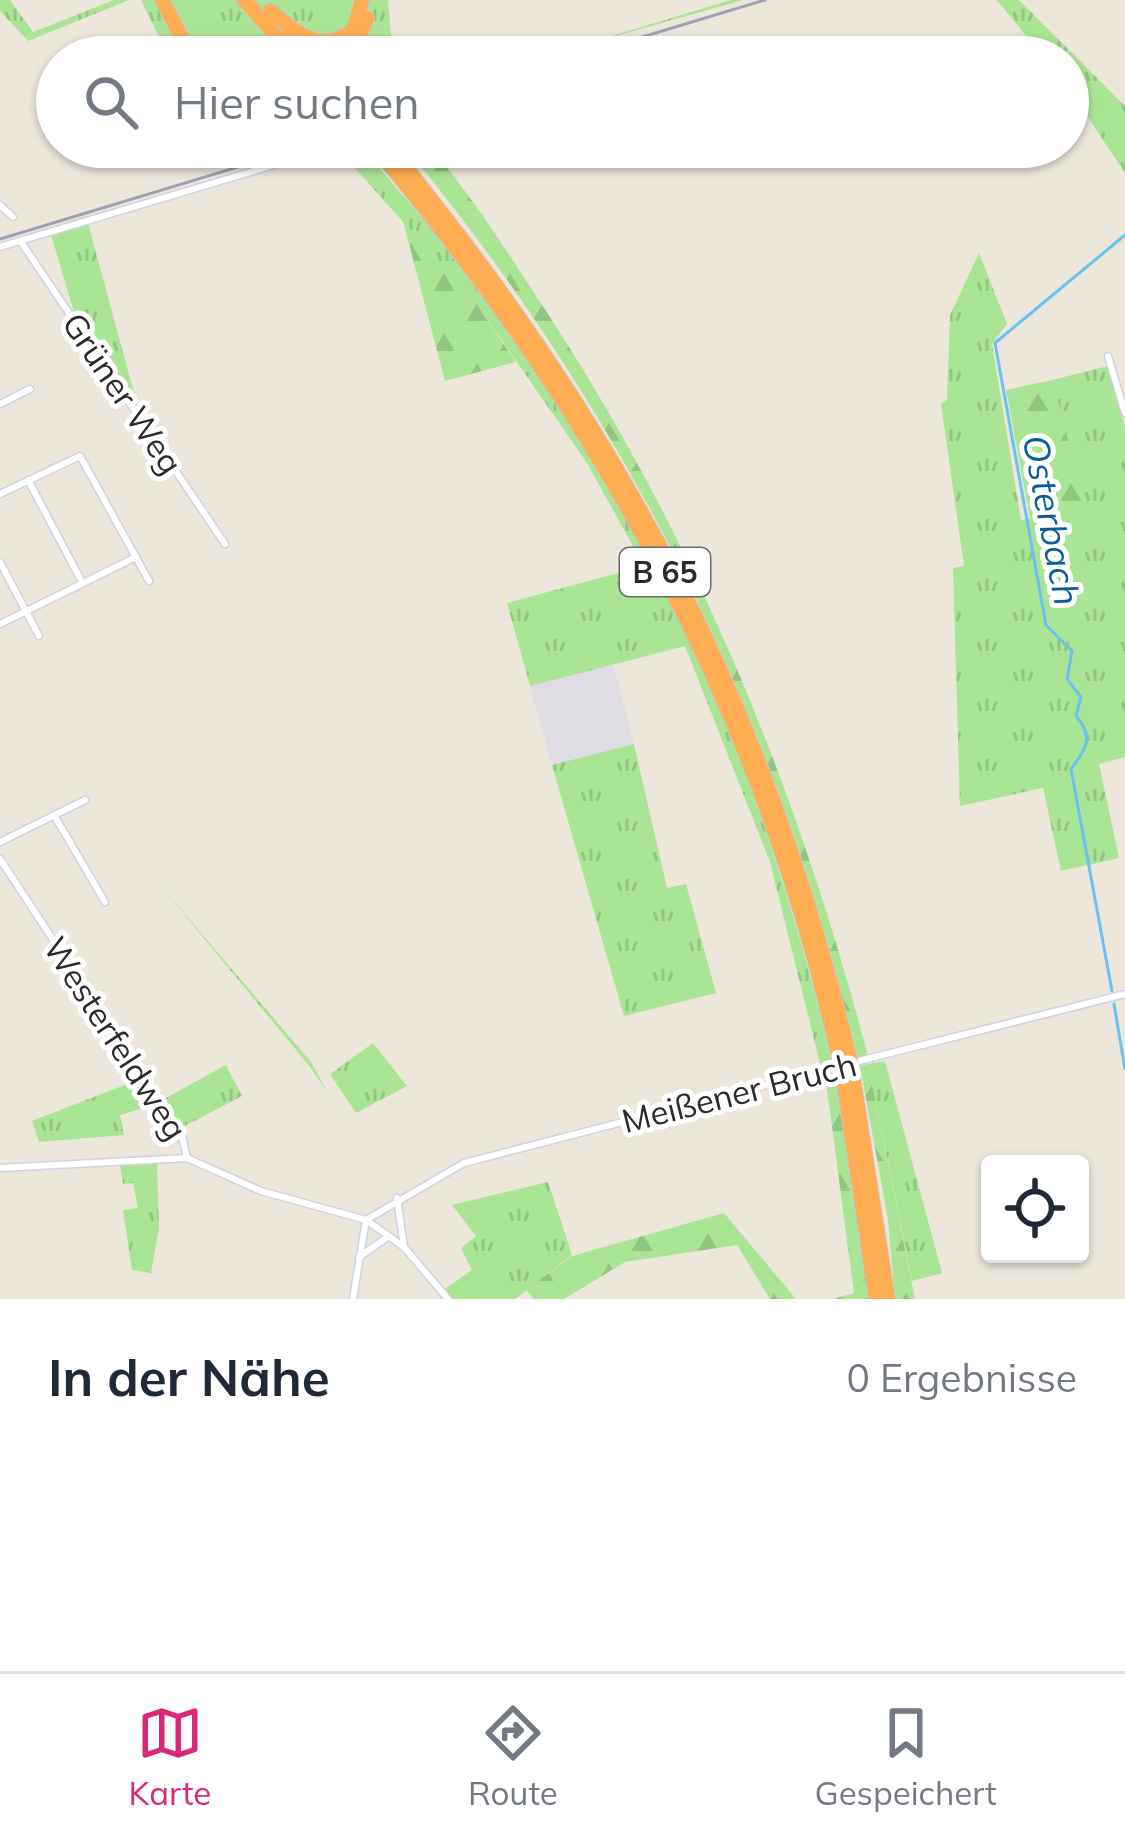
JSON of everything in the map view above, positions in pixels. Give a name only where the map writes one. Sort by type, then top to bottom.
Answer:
[{"type":"highway","points":[[164,0],[184,36]]},
{"type":"highway","points":[[244,0],[303,36]]},
{"type":"highway","points":[[340,36],[354,28],[364,0]]},
{"type":"highway","points":[[361,36],[367,23],[364,0]]},
{"type":"highway","points":[[264,10],[282,36]]},
{"type":"highway","points":[[264,10],[289,36]]},
{"type":"highway","name":"B 65","points":[[392,168],[528,341],[662,565],[712,668],[771,820],[843,1053]]},
{"type":"highway","name":"B 65","points":[[405,168],[536,336],[671,560],[767,777],[802,881],[843,1053],[888,1299]]},
{"type":"highway","name":"B 65","points":[[848,1078],[875,1299]]},
{"type":"street","points":[[0,247],[265,168]]},
{"type":"street","points":[[0,205],[13,217]]},
{"type":"street","name":"Grüner Weg","points":[[21,242],[225,544]]},
{"type":"street","points":[[1108,356],[1125,413]]},
{"type":"street","points":[[0,404],[30,389]]},
{"type":"street","points":[[0,494],[80,456],[149,581]]},
{"type":"street","points":[[28,480],[82,582]]},
{"type":"street","points":[[0,624],[136,557]]},
{"type":"street","points":[[0,562],[39,636]]},
{"type":"street","points":[[0,842],[85,800]]},
{"type":"street","points":[[54,815],[105,902]]},
{"type":"street","name":"Westerfeldweg","points":[[0,859],[182,1136],[187,1158]]},
{"type":"street","name":"Meißener Bruch","points":[[366,1220],[397,1198],[491,1154],[1125,994]]},
{"type":"street","points":[[0,1168],[187,1158],[261,1191],[366,1220],[404,1246],[448,1299]]},
{"type":"street","points":[[397,1198],[404,1246]]},
{"type":"street","points":[[353,1299],[366,1220]]},
{"type":"street","points":[[359,1257],[389,1236]]},
{"type":"shaded area","points":[[613,664],[634,744],[552,765],[530,686]]},
{"type":"green space","points":[[0,0],[10,0],[33,32],[114,0],[129,0],[28,41],[0,11]]},
{"type":"green space","points":[[141,0],[388,0],[391,36],[159,36]]},
{"type":"green space","points":[[731,0],[743,0],[616,36],[612,36]]},
{"type":"green space","points":[[997,0],[1019,0],[1055,36],[1026,36]]},
{"type":"green space","points":[[1089,70],[1125,106],[1125,173],[1089,119]]},
{"type":"green space","points":[[355,168],[379,168],[486,294],[548,380],[655,564],[740,759],[775,860],[833,1064],[821,1067],[770,862],[685,646],[530,686],[507,603],[644,566],[587,463],[476,303]]},
{"type":"green space","points":[[421,168],[446,168],[546,311],[650,487],[696,578],[775,764],[868,1056],[857,1058],[825,933],[785,811],[685,576],[625,464],[485,249]]},
{"type":"green space","points":[[86,216],[138,408],[74,312],[49,228]]},
{"type":"green space","points":[[403,221],[476,303],[516,362],[445,381]]},
{"type":"green space","points":[[979,253],[1007,324],[992,344],[1021,520],[1086,509],[1052,380],[1108,366],[1125,428],[1125,757],[1099,764],[1119,858],[1061,871],[1043,788],[960,806],[953,568],[964,566],[941,403],[947,400],[950,315]]},
{"type":"green space","points":[[1052,380],[1087,509],[1030,519],[1006,390]]},
{"type":"green space","points":[[634,744],[667,888],[686,884],[716,993],[624,1016],[552,765]]},
{"type":"green space","points":[[160,885],[311,1062],[328,1093],[311,1068]]},
{"type":"green space","points":[[373,1043],[407,1086],[356,1113],[330,1074]]},
{"type":"green space","points":[[885,1061],[942,1273],[912,1281],[868,1064]]},
{"type":"green space","points":[[868,1064],[915,1299],[895,1299],[888,1220],[860,1066]]},
{"type":"green space","points":[[226,1065],[242,1096],[181,1128],[162,1100]]},
{"type":"green space","points":[[835,1072],[869,1299],[833,1299],[854,1293],[825,1074]]},
{"type":"green space","points":[[140,1079],[156,1104],[120,1115],[124,1135],[39,1142],[32,1121]]},
{"type":"green space","points":[[157,1162],[159,1228],[151,1273],[132,1270],[123,1210],[138,1208],[133,1183],[123,1184],[120,1165]]},
{"type":"green space","points":[[548,1182],[572,1255],[515,1299],[452,1299],[445,1289],[472,1270],[461,1248],[476,1236],[452,1205]]},
{"type":"green space","points":[[724,1213],[796,1299],[770,1299],[737,1245],[625,1262],[564,1299],[534,1299],[526,1290],[572,1256]]},
{"type":"waterway","name":"Osterbach","points":[[1112,991],[1071,769],[1086,744],[1076,716],[1081,697],[1067,679],[1072,651],[1046,625],[995,343],[1125,235]]},
{"type":"waterway","name":"Osterbach","points":[[1114,1004],[1125,1069]]},
{"type":"railway","points":[[646,36],[765,0]]},
{"type":"railway","points":[[0,239],[235,168]]}]
